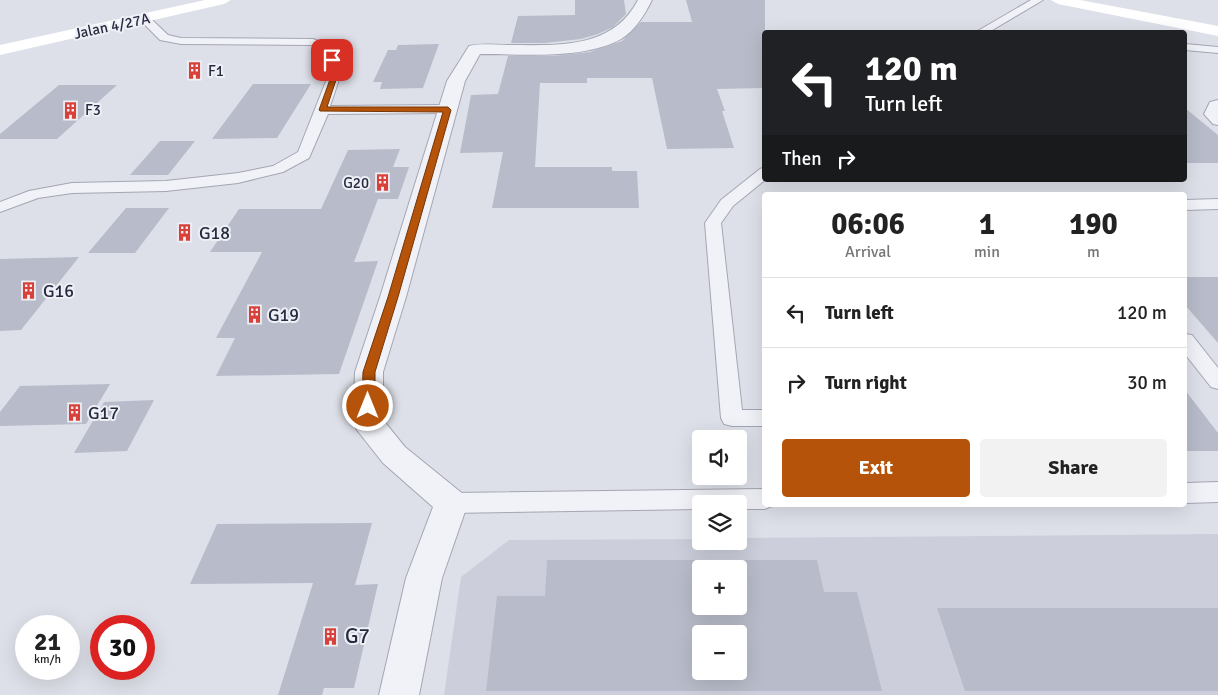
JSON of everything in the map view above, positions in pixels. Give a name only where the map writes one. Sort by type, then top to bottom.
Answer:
[{"type":"street","name":"Jalan 4/27A","points":[[0,50],[223,0]]},
{"type":"street","name":"Jalan 4/27A","points":[[0,43],[168,8],[223,0]]},
{"type":"street","points":[[400,695],[424,578],[451,503],[394,455],[368,422],[369,372],[393,297],[456,81],[475,48],[548,49],[591,44],[615,36],[629,24],[645,0]]},
{"type":"street","points":[[1058,0],[1218,31]]},
{"type":"lane","points":[[987,30],[1038,0]]},
{"type":"lane","points":[[0,207],[35,194],[72,188],[166,186],[238,178],[278,169],[304,156],[323,110],[336,71],[328,49],[313,42],[181,41],[164,38],[144,18]]},
{"type":"lane","points":[[1187,47],[1218,50]]},
{"type":"lane","points":[[1218,104],[1215,105],[1211,114],[1218,121]]},
{"type":"lane","points":[[323,110],[448,110]]},
{"type":"lane","points":[[762,174],[727,203],[713,223],[732,418],[762,418]]},
{"type":"lane","points":[[1187,205],[1218,204]]},
{"type":"lane","points":[[1187,343],[1218,382]]},
{"type":"lane","points":[[1187,493],[1218,492]]},
{"type":"lane","points":[[451,503],[762,499]]},
{"type":"shaded area","points":[[1218,534],[1218,695],[444,695],[461,577],[509,540],[692,539],[692,550],[747,550],[747,538]]},
{"type":"building","points":[[575,0],[624,0],[626,14],[613,27],[581,39],[545,43],[511,43],[518,16],[575,15]]},
{"type":"building","points":[[686,0],[765,0],[765,30],[762,30],[762,88],[717,89],[725,111],[722,111],[734,148],[667,149],[652,78],[587,78],[587,83],[540,83],[535,167],[612,167],[612,171],[637,171],[639,208],[492,208],[503,152],[460,153],[471,95],[498,94],[508,56],[553,56],[590,52],[622,41],[641,22],[692,22]]},
{"type":"building","points":[[439,44],[423,88],[380,89],[382,82],[373,82],[388,50],[396,50],[398,45]]},
{"type":"building","points":[[253,84],[311,84],[277,138],[212,139]]},
{"type":"building","name":"F3","points":[[59,85],[117,85],[57,139],[0,139],[0,134]]},
{"type":"building","points":[[1187,110],[1218,135],[1218,163],[1187,163]]},
{"type":"building","points":[[160,141],[195,141],[168,175],[130,175]]},
{"type":"building","points":[[400,149],[393,167],[409,167],[398,199],[378,199],[354,262],[378,261],[339,374],[216,376],[235,338],[216,338],[262,252],[210,252],[239,209],[321,209],[348,150]]},
{"type":"building","points":[[126,208],[169,208],[135,253],[88,253]]},
{"type":"building","name":"G16","points":[[79,257],[21,330],[0,331],[0,259]]},
{"type":"building","points":[[1187,277],[1218,277],[1218,343],[1187,307]]},
{"type":"building","points":[[110,384],[86,424],[0,426],[0,412],[20,386]]},
{"type":"building","points":[[1187,393],[1218,433],[1218,451],[1187,451]]},
{"type":"building","points":[[154,400],[127,451],[74,453],[104,402]]},
{"type":"building","name":"G7","points":[[372,523],[355,585],[378,584],[354,688],[324,688],[322,695],[278,695],[313,583],[190,584],[217,524]]},
{"type":"building","points":[[547,560],[692,560],[692,615],[747,615],[747,560],[817,560],[824,592],[857,592],[882,691],[486,691],[497,596],[545,596]]},
{"type":"building","points":[[937,608],[1218,608],[1218,691],[965,691]]},
{"type":"place","name":"F1","points":[[194,71]]},
{"type":"place","name":"F3","points":[[71,110]]},
{"type":"place","name":"G20","points":[[383,183]]},
{"type":"place","name":"G18","points":[[185,233]]},
{"type":"place","name":"G16","points":[[29,291]]},
{"type":"place","name":"G19","points":[[254,315]]},
{"type":"place","name":"G17","points":[[74,413]]},
{"type":"place","name":"G7","points":[[331,636]]},
{"type":"route","points":[[332,60],[336,71],[323,110],[448,110],[369,372],[368,406]]}]
